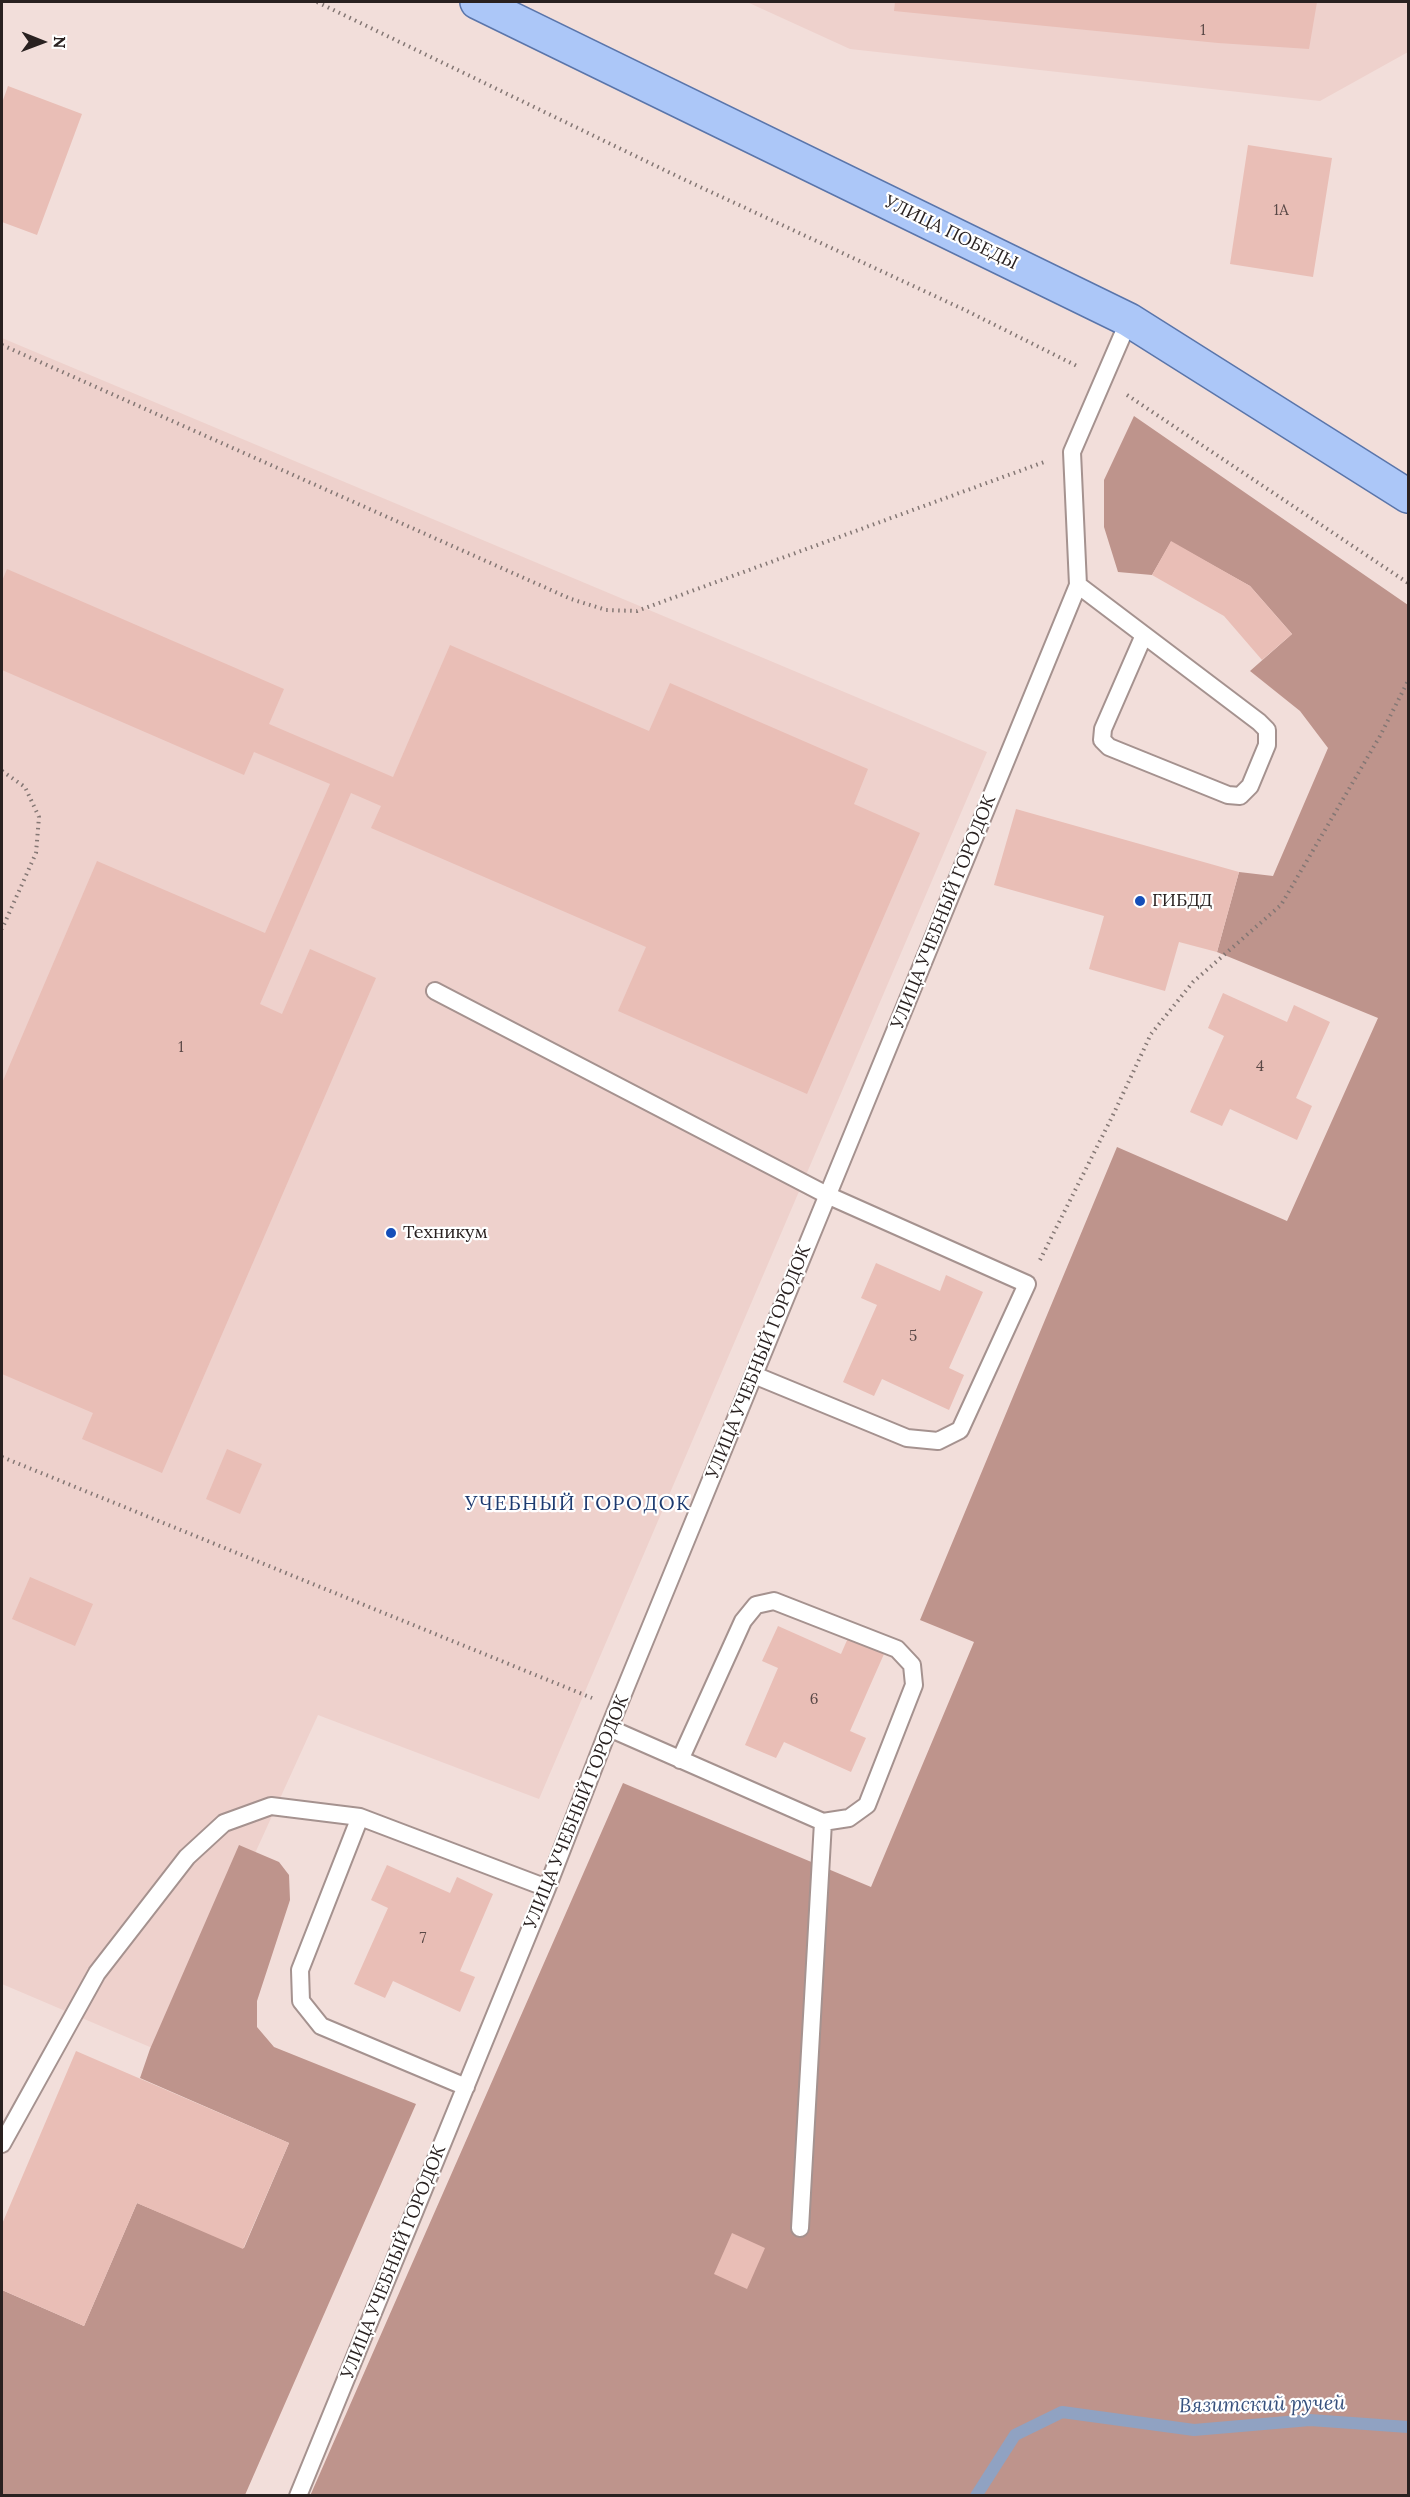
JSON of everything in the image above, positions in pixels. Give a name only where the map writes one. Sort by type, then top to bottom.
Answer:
[{"type":"main road","name":"УЛИЦА ПОБЕДЫ","points":[[477,2],[1129,320],[1408,496]]},
{"type":"lane","name":"УЛИЦА УЧЕБНЫЙ ГОРОДОК","points":[[298,2496],[547,1888],[609,1728],[1078,585],[1072,452],[1129,320]]},
{"type":"lane","points":[[1078,585],[1259,722],[1267,730],[1267,745],[1250,786],[1240,796],[1228,795],[1131,756],[1109,747],[1102,740],[1103,729],[1144,635]]},
{"type":"lane","points":[[435,991],[827,1195],[1027,1284],[960,1430],[938,1441],[907,1438],[754,1375]]},
{"type":"lane","points":[[609,1728],[680,1760],[823,1822],[849,1818],[867,1805],[914,1685],[912,1665],[897,1649],[774,1601],[756,1605],[743,1621],[680,1760]]},
{"type":"lane","points":[[2,2144],[97,1973],[187,1857],[224,1823],[271,1806],[360,1817],[547,1888]]},
{"type":"lane","points":[[360,1817],[300,1970],[301,2001],[321,2026],[466,2087]]},
{"type":"lane","points":[[800,2228],[823,1822]]},
{"type":"path","points":[[317,2],[1104,379],[1408,583]]},
{"type":"path","points":[[2,345],[561,594],[606,610],[637,611],[1072,452]]},
{"type":"path","points":[[1027,1284],[1113,1115],[1151,1034],[1193,982],[1281,905],[1380,736],[1408,681]]},
{"type":"path","points":[[2,771],[25,787],[39,817],[36,853],[2,929]]},
{"type":"path","points":[[2,1457],[618,1708]]},
{"type":"shaded area","points":[[747,2],[1408,2],[1408,52],[1320,101],[850,49]]},
{"type":"shaded area","name":"Техникум","points":[[2,338],[987,752],[539,1799],[318,1715],[164,2053],[2,1984]]},
{"type":"shaded area","points":[[1134,416],[1408,605],[1408,2495],[310,2496],[623,1783],[871,1887],[974,1642],[920,1620],[1117,1147],[1287,1221],[1378,1018],[1217,952],[1239,872],[1273,876],[1328,748],[1300,711],[1250,671],[1292,634],[1250,586],[1171,542],[1152,575],[1118,572],[1104,527],[1104,480]]},
{"type":"shaded area","points":[[239,1845],[279,1862],[289,1875],[290,1900],[257,2001],[257,2027],[274,2047],[416,2104],[245,2495],[2,2495],[2,2290],[84,2326],[137,2203],[244,2248],[289,2143],[140,2078],[150,2049]]},
{"type":"building","points":[[895,2],[1317,2],[1309,49],[1218,43],[894,11]]},
{"type":"building","points":[[8,86],[82,114],[37,235],[2,222],[2,103]]},
{"type":"building","points":[[1248,145],[1332,158],[1313,277],[1230,264]]},
{"type":"building","points":[[1171,541],[1250,586],[1292,634],[1262,660],[1224,616],[1152,575]]},
{"type":"building","points":[[7,569],[284,689],[269,724],[393,777],[450,645],[649,731],[670,683],[868,769],[854,804],[920,833],[807,1094],[618,1011],[646,947],[371,828],[381,806],[351,793],[260,1004],[282,1014],[310,949],[376,978],[162,1473],[82,1439],[93,1413],[2,1374],[2,1083],[97,861],[265,933],[330,784],[254,752],[244,775],[2,670],[2,581]]},
{"type":"building","name":"ГИБДД","points":[[1016,809],[1239,872],[1217,952],[1179,942],[1165,991],[1089,969],[1104,916],[994,885]]},
{"type":"building","points":[[1223,993],[1287,1022],[1294,1005],[1330,1022],[1296,1098],[1312,1106],[1297,1140],[1230,1109],[1222,1126],[1190,1112],[1224,1036],[1208,1028]]},
{"type":"building","points":[[876,1263],[940,1291],[946,1275],[983,1292],[949,1368],[964,1375],[949,1410],[882,1379],[874,1396],[843,1382],[877,1305],[861,1298]]},
{"type":"building","points":[[227,1449],[262,1464],[240,1514],[206,1499]]},
{"type":"building","points":[[30,1577],[93,1604],[75,1646],[12,1619]]},
{"type":"building","points":[[778,1626],[841,1654],[848,1638],[884,1654],[850,1731],[866,1738],[851,1772],[784,1742],[776,1758],[745,1745],[778,1668],[762,1661]]},
{"type":"building","points":[[387,1865],[450,1893],[457,1877],[493,1894],[460,1971],[475,1977],[460,2012],[393,1981],[385,1998],[354,1984],[388,1908],[371,1900]]},
{"type":"building","points":[[76,2051],[289,2143],[243,2249],[137,2203],[84,2326],[2,2290],[2,2224]]},
{"type":"building","points":[[732,2233],[765,2248],[747,2289],[714,2274]]},
{"type":"waterway","name":"Вязитский ручей","points":[[976,2496],[1015,2435],[1062,2412],[1194,2430],[1310,2420],[1408,2427]]},
{"type":"place","name":"ГИБДД","points":[[1140,901]]},
{"type":"place","name":"Техникум","points":[[391,1233]]},
{"type":"district","name":"УЧЕБНЫЙ ГОРОДОК","points":[[578,1504]]}]
